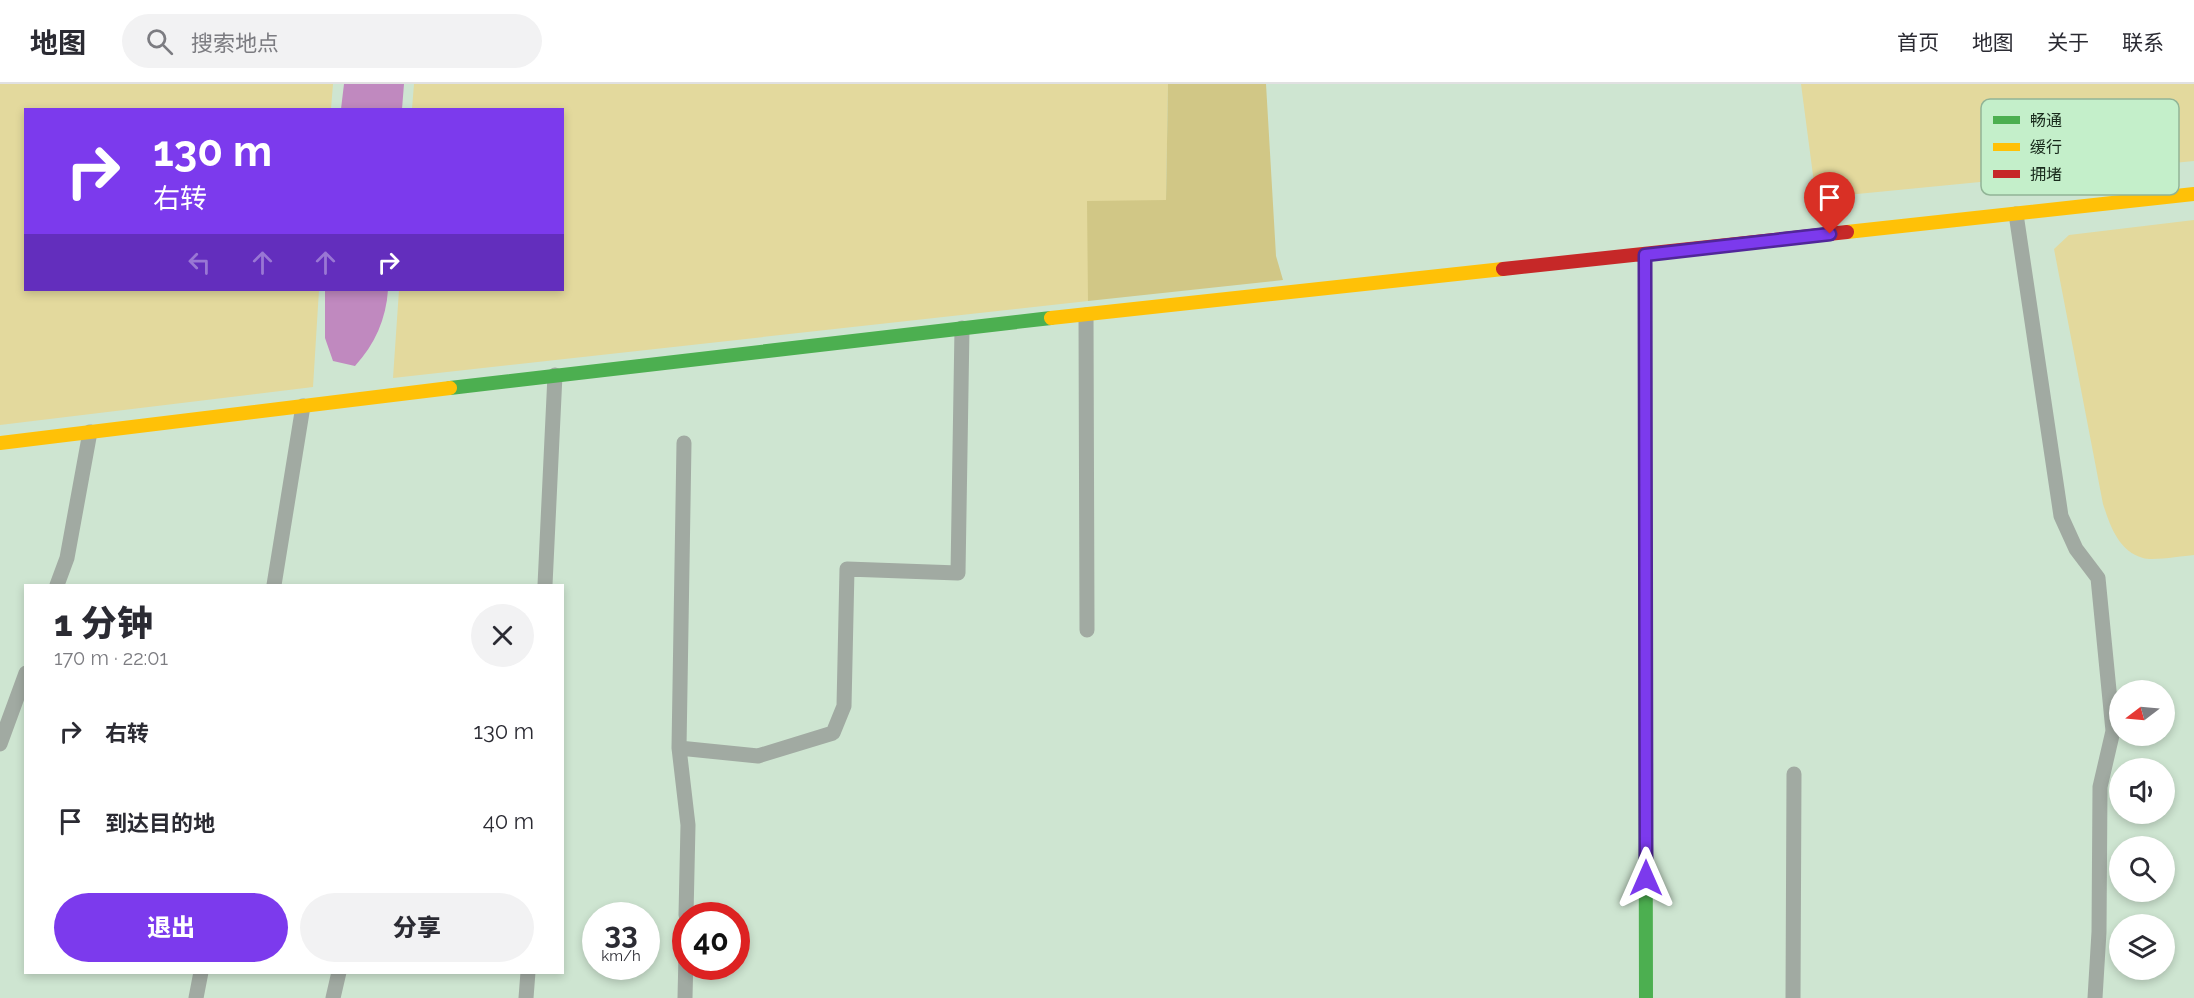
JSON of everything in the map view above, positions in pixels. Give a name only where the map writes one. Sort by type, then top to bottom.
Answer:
[{"type":"street","points":[[0,443],[962,328],[2194,194]]},
{"type":"street","points":[[1645,255],[1646,998]]},
{"type":"lane","points":[[2016,214],[2061,516],[2076,549],[2098,578],[2108,672],[2113,731],[2100,788],[2099,932],[2095,998]]},
{"type":"lane","points":[[1086,315],[1087,630]]},
{"type":"lane","points":[[679,748],[758,756],[833,733],[844,706],[847,569],[958,573],[962,328]]},
{"type":"lane","points":[[545,584],[555,375]]},
{"type":"lane","points":[[274,584],[303,406]]},
{"type":"lane","points":[[57,584],[67,558],[90,432]]},
{"type":"lane","points":[[684,443],[679,748],[688,825],[686,902]]},
{"type":"lane","points":[[0,744],[24,679]]},
{"type":"lane","points":[[1793,998],[1794,774]]},
{"type":"lane","points":[[195,998],[201,974]]},
{"type":"lane","points":[[333,998],[339,974]]},
{"type":"lane","points":[[526,998],[528,974]]},
{"type":"lane","points":[[685,980],[685,998]]},
{"type":"shaded area","points":[[0,84],[333,84],[331,108],[24,108],[24,291],[319,291],[313,387],[0,425]]},
{"type":"shaded area","points":[[344,84],[404,84],[402,108],[341,108]]},
{"type":"shaded area","points":[[414,84],[1168,84],[1166,200],[1088,301],[393,378],[399,291],[564,291],[564,108],[412,108]]},
{"type":"shaded area","points":[[1168,84],[1266,84],[1276,256],[1283,280],[1088,301],[1087,201],[1166,200]]},
{"type":"shaded area","points":[[1801,84],[2194,84],[2194,161],[2179,162],[2179,99],[1981,99],[1981,182],[1816,198]]},
{"type":"shaded area","points":[[2194,220],[2194,555],[2148,559],[2134,555],[2121,543],[2112,528],[2103,504],[2054,249],[2069,235]]},
{"type":"shaded area","points":[[325,291],[388,291],[385,311],[378,331],[355,366],[333,361],[325,338]]},
{"type":"traffic: fast","points":[[450,388],[1051,318]]},
{"type":"traffic: fast","points":[[1645,469],[1646,998]]},
{"type":"traffic: slow","points":[[1847,232],[2194,194]]},
{"type":"traffic: slow","points":[[1051,318],[1503,269]]},
{"type":"traffic: slow","points":[[0,443],[450,388]]},
{"type":"traffic: jam","points":[[1503,269],[1847,232]]},
{"type":"traffic: jam","points":[[1645,255],[1645,469]]},
{"type":"route","points":[[1646,878],[1645,255],[1830,234]]}]
